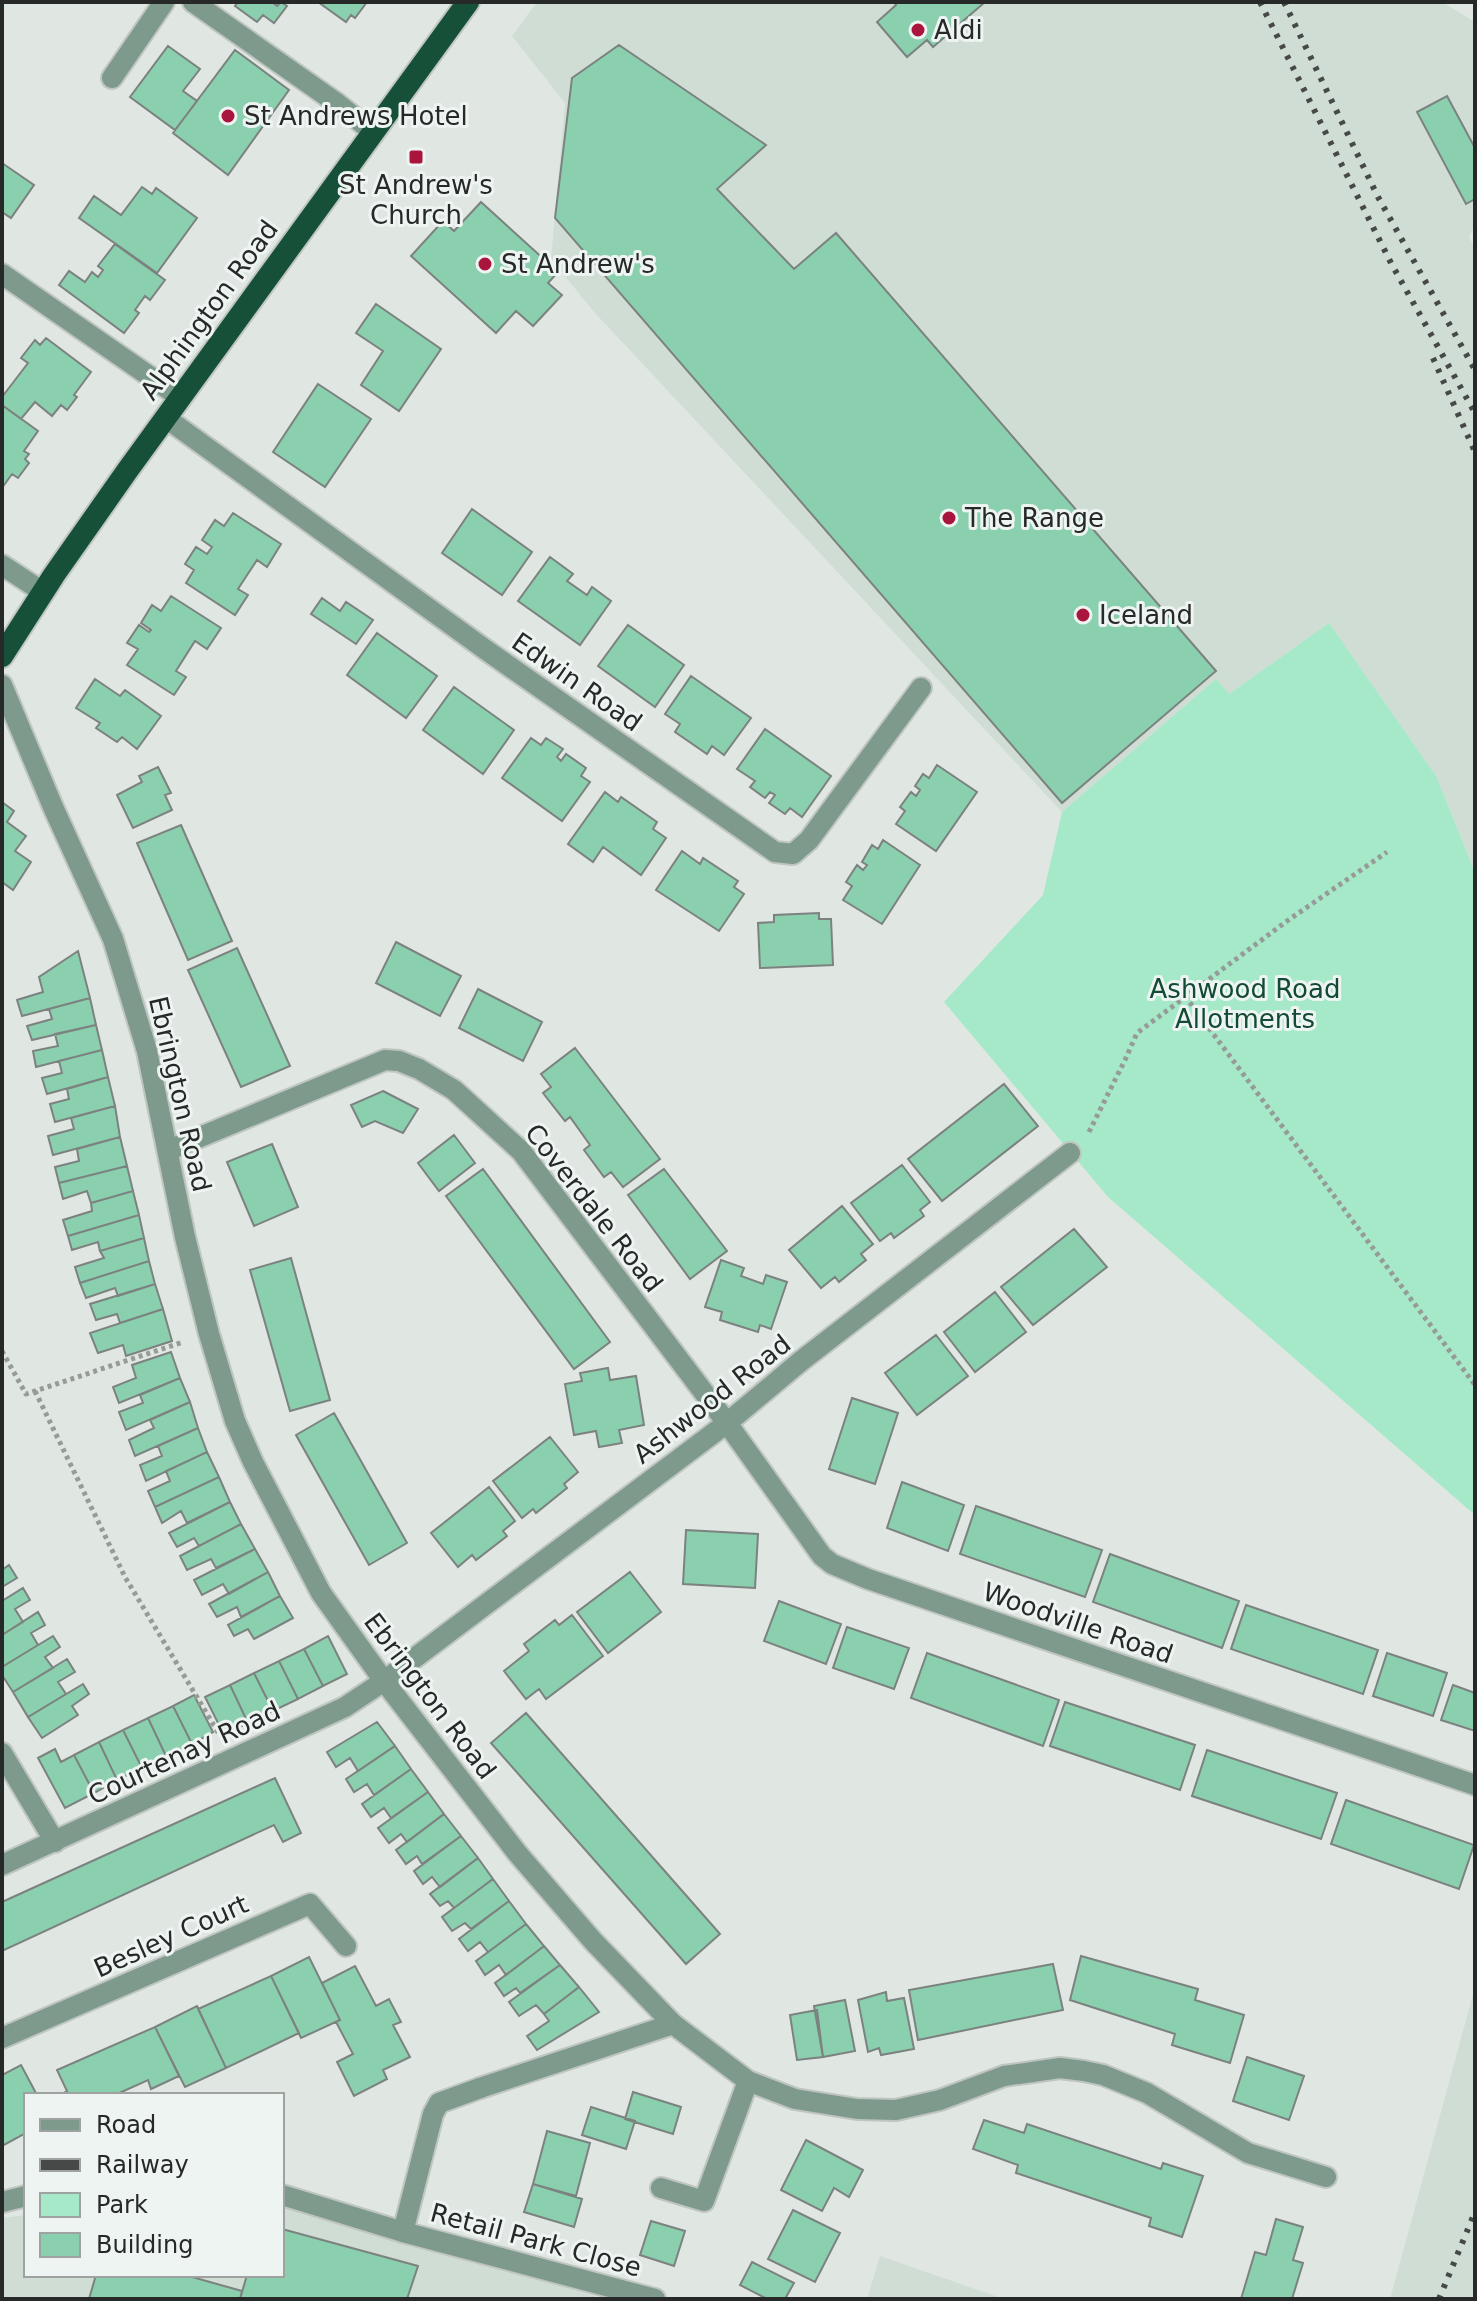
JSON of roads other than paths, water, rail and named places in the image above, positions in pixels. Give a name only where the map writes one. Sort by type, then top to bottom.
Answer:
[{"type":"highway","name":"Alphington Road","points":[[2,656],[43,592],[166,418],[468,2]]},
{"type":"street","points":[[112,78],[164,2]]},
{"type":"street","points":[[193,2],[373,132]]},
{"type":"street","points":[[2,274],[181,398]]},
{"type":"street","name":"Edwin Road","points":[[166,418],[486,650],[775,852],[793,854],[809,840],[921,688]]},
{"type":"street","points":[[2,565],[43,592]]},
{"type":"street","name":"Ebrington Road","points":[[2,685],[113,939],[147,1051],[185,1237],[209,1334],[235,1421],[258,1474],[321,1593],[384,1681],[518,1854],[593,1941],[673,2024],[748,2081],[795,2099],[857,2109],[896,2110],[940,2100],[1004,2076],[1060,2068],[1084,2071],[1103,2075],[1147,2093],[1248,2153],[1326,2177]]},
{"type":"street","name":"Coverdale Road","points":[[169,1150],[385,1060],[399,1061],[419,1069],[454,1090],[521,1151],[727,1423]]},
{"type":"street","name":"Ashwood Road","points":[[384,1681],[727,1423],[801,1361],[1070,1153]]},
{"type":"street","name":"Woodville Road","points":[[727,1423],[822,1556],[832,1564],[868,1579],[1475,1785]]},
{"type":"street","name":"Courtenay Road","points":[[2,1865],[345,1707],[384,1681]]},
{"type":"street","points":[[2,1753],[55,1842]]},
{"type":"street","name":"Besley Court","points":[[2,2038],[310,1904],[346,1946]]},
{"type":"street","name":"Retail Park Close","points":[[403,2232],[429,2129],[439,2103],[673,2024]]},
{"type":"street","points":[[661,2188],[704,2201],[748,2081]]},
{"type":"street","points":[[2,2202],[24,2196]]},
{"type":"street","name":"Retail Park Close","points":[[284,2196],[403,2232],[655,2299]]},
{"type":"railway","points":[[1260,2],[1391,263],[1475,413]]},
{"type":"railway","points":[[1284,2],[1378,197],[1475,370]]},
{"type":"railway","points":[[1433,358],[1475,452]]},
{"type":"railway","points":[[1439,2299],[1475,2212]]},
{"type":"place","name":"Aldi","points":[[918,30]]},
{"type":"place","name":"St Andrews Hotel","points":[[228,116]]},
{"type":"place","name":"St Andrew's Church","points":[[416,157]]},
{"type":"place","name":"St Andrew's","points":[[485,264]]},
{"type":"place","name":"The Range","points":[[949,518]]},
{"type":"place","name":"Iceland","points":[[1083,615]]},
{"type":"park label","name":"Ashwood Road Allotments","points":[[1245,1004]]}]
